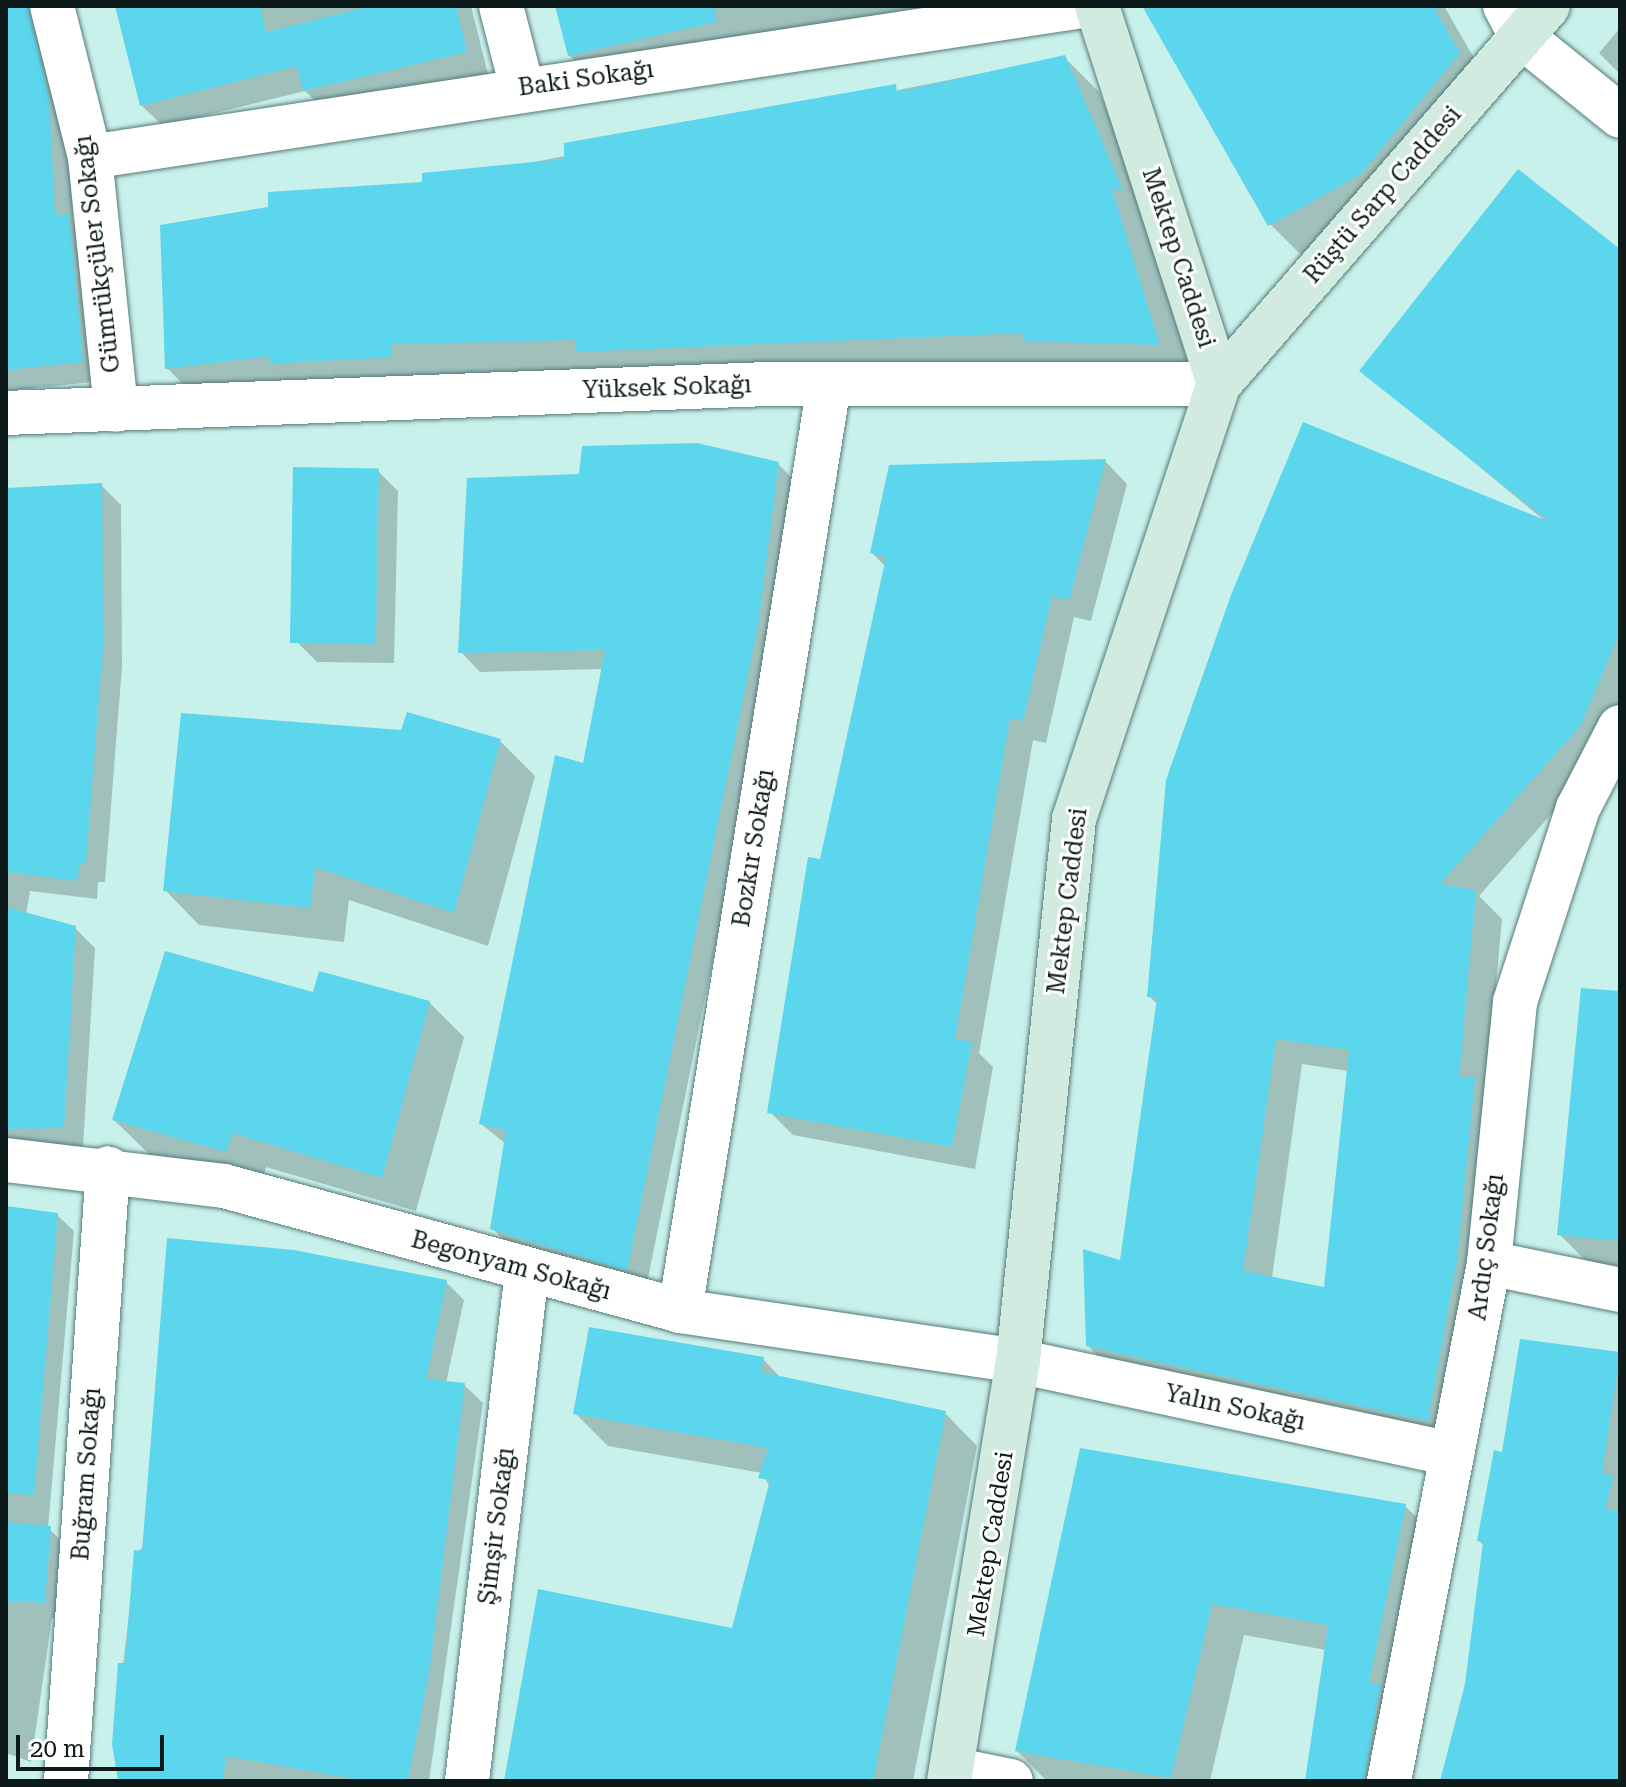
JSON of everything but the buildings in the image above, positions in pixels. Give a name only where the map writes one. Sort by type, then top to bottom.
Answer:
[{"type":"street","name":"Gümrükçüler Sokağı","points":[[52,6],[90,157],[116,410]]},
{"type":"street","points":[[501,6],[522,88]]},
{"type":"street","name":"Baki Sokağı","points":[[90,157],[522,88],[1083,6]]},
{"type":"street","name":"Mektep Caddesi","points":[[950,1775],[1018,1361],[1074,819],[1219,384],[1097,6]]},
{"type":"street","points":[[1524,16],[1620,116]]},
{"type":"street","name":"Rüştü Sarp Caddesi","points":[[1219,384],[1524,16]]},
{"type":"street","name":"Yüksek Sokağı","points":[[6,413],[829,385],[1219,384]]},
{"type":"street","name":"Bozkır Sokağı","points":[[680,1311],[829,385]]},
{"type":"street","name":"Ardıç Sokağı","points":[[1389,1781],[1489,1263],[1515,1002],[1541,904],[1604,793],[1620,727]]},
{"type":"street","name":"Begonyam Sokağı","points":[[6,1160],[108,1168],[224,1186],[680,1311],[1018,1361]]},
{"type":"street","name":"Buğram Sokağı","points":[[66,1781],[108,1168]]},
{"type":"street","points":[[1489,1263],[1620,1290]]},
{"type":"street","name":"Şimşir Sokağı","points":[[467,1781],[527,1271]]},
{"type":"street","name":"Yalın Sokağı","points":[[1018,1361],[1452,1454]]},
{"type":"street","points":[[950,1775],[1011,1781]]}]
